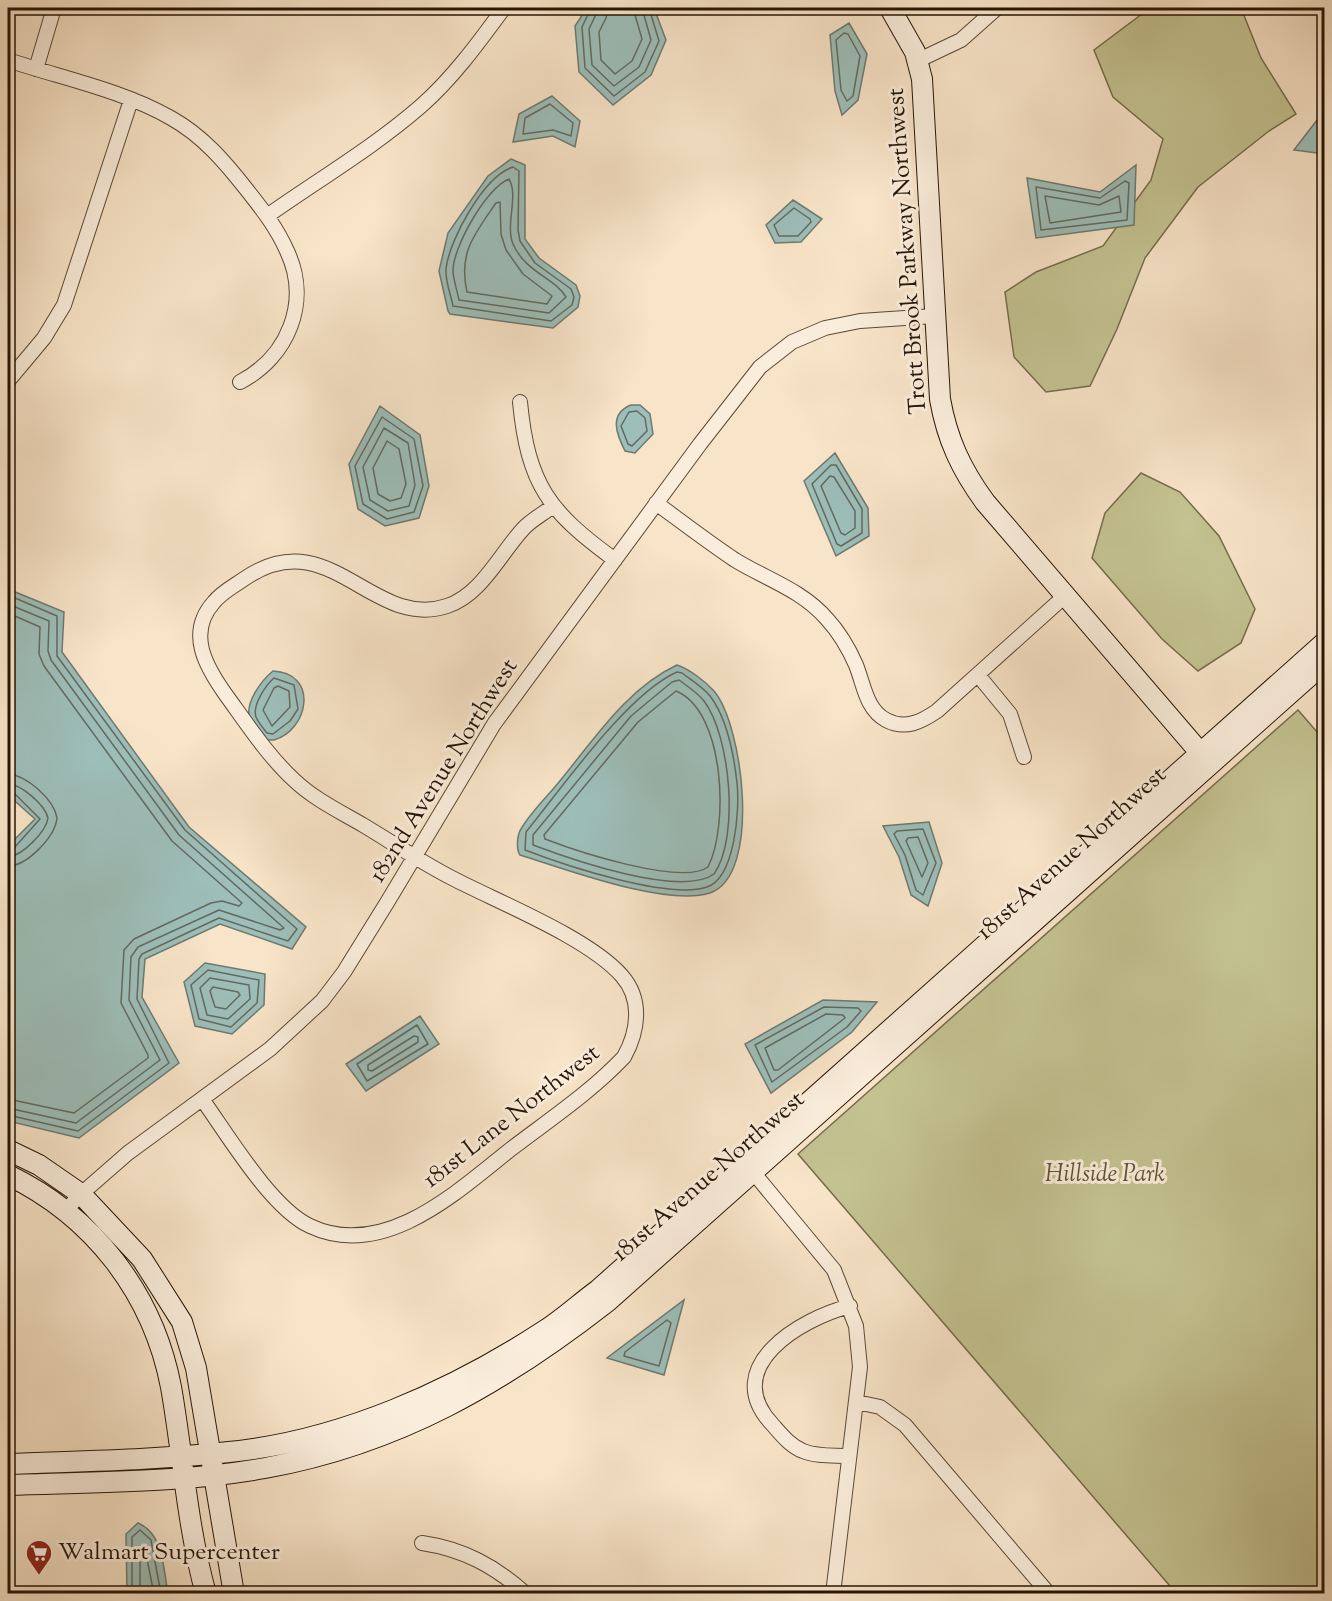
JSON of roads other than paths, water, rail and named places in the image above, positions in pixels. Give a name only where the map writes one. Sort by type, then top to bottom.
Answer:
[{"type":"main road","name":"Trott Brook Parkway Northwest","points":[[890,8],[919,60],[925,95],[940,399],[949,440],[958,461],[985,502],[1205,759]]},
{"type":"main road","name":"181st Avenue Northwest","points":[[1205,759],[1324,642]]},
{"type":"main road","name":"181st Avenue Northwest","points":[[8,1485],[214,1475],[295,1461],[362,1443],[463,1399],[512,1371],[563,1336],[608,1300],[748,1166],[1205,759],[1324,663]]},
{"type":"main road","points":[[8,1150],[39,1165],[81,1194],[142,1258],[182,1322],[196,1368],[234,1593]]},
{"type":"main road","name":"181st Avenue Northwest","points":[[8,1464],[210,1454],[291,1441],[355,1424],[419,1398],[496,1360],[546,1330],[748,1166]]},
{"type":"main road","points":[[8,1174],[66,1210],[112,1256],[126,1275],[148,1318],[170,1385],[206,1593]]},
{"type":"street","points":[[36,69],[54,8]]},
{"type":"street","points":[[267,216],[386,134],[422,105],[467,56],[504,8]]},
{"type":"street","points":[[919,60],[961,40],[997,8]]},
{"type":"street","points":[[8,60],[131,100],[172,118],[202,139],[226,164],[267,216],[285,246],[292,266],[296,298],[294,313],[286,340],[278,351],[258,372],[240,382]]},
{"type":"street","points":[[8,381],[44,338],[64,305],[131,100]]},
{"type":"street","name":"182nd Avenue Northwest","points":[[66,1210],[128,1153],[270,1049],[316,1008],[344,972],[494,724],[743,387],[776,353],[808,334],[842,324],[935,316]]},
{"type":"street","points":[[520,402],[527,448],[536,477],[553,506],[568,524],[615,560]]},
{"type":"street","points":[[656,503],[734,559],[781,583],[813,604],[838,633],[856,664],[870,703],[877,714],[898,725],[924,720],[978,675],[1066,595]]},
{"type":"street","name":"181st Lane Northwest","points":[[202,1099],[286,1210],[309,1226],[337,1235],[352,1236],[396,1226],[438,1204],[482,1173],[624,1057],[635,1034],[637,1021],[634,998],[621,975],[572,939],[414,857],[320,800],[286,773],[210,673],[201,652],[203,620],[214,601],[241,581],[271,564],[289,561],[318,563],[407,608],[426,610],[446,607],[471,592],[524,528],[553,506]]},
{"type":"street","points":[[978,675],[1010,714],[1024,757]]},
{"type":"street","points":[[748,1166],[822,1252],[834,1270],[850,1306],[859,1347],[857,1402],[833,1593]]},
{"type":"street","points":[[849,1456],[806,1453],[796,1448],[762,1413],[754,1391],[761,1364],[775,1346],[803,1324],[850,1306]]},
{"type":"street","points":[[857,1402],[880,1407],[905,1425],[1049,1593]]},
{"type":"street","points":[[422,1543],[470,1555],[499,1572],[526,1593]]},
{"type":"water","points":[[587,8],[654,8],[666,40],[651,75],[613,105],[579,72],[575,26]]},
{"type":"water","points":[[849,23],[867,54],[858,100],[842,115],[835,91],[830,35]]},
{"type":"water","points":[[552,96],[580,121],[575,147],[553,136],[513,142],[519,114]]},
{"type":"water","points":[[1324,111],[1324,154],[1294,150]]},
{"type":"water","points":[[511,159],[525,165],[525,239],[539,258],[576,285],[580,296],[578,307],[553,328],[450,314],[448,311],[439,271],[448,233],[488,176]]},
{"type":"water","points":[[1136,165],[1134,225],[1036,238],[1027,178],[1100,192]]},
{"type":"water","points":[[793,200],[822,219],[801,242],[775,243],[766,225]]},
{"type":"water","points":[[631,405],[640,405],[650,414],[653,434],[635,453],[625,451],[616,425],[619,414]]},
{"type":"water","points":[[380,406],[420,435],[429,486],[419,518],[385,526],[358,509],[349,464]]},
{"type":"water","points":[[835,453],[868,508],[869,536],[836,556],[804,481]]},
{"type":"water","points":[[8,589],[64,612],[62,652],[189,827],[306,927],[292,949],[220,924],[145,959],[142,997],[179,1063],[79,1138],[8,1121],[8,846],[35,819],[8,795]]},
{"type":"water","points":[[677,665],[697,676],[714,691],[724,709],[733,734],[739,765],[742,830],[737,859],[726,881],[710,893],[691,896],[668,895],[615,885],[520,855],[518,838],[525,823],[598,733],[642,687]]},
{"type":"water","points":[[273,671],[288,674],[297,681],[303,691],[304,702],[295,725],[286,734],[274,740],[264,740],[251,722],[249,713],[252,699],[259,686]]},
{"type":"water","points":[[929,822],[942,863],[928,906],[911,895],[899,857],[883,826]]},
{"type":"water","points":[[205,963],[265,974],[264,1005],[232,1034],[195,1026],[184,982]]},
{"type":"water","points":[[823,1000],[877,1002],[852,1032],[771,1093],[745,1044]]},
{"type":"water","points":[[420,1016],[439,1044],[366,1091],[346,1064]]},
{"type":"water","points":[[684,1300],[664,1375],[607,1358]]},
{"type":"water","points":[[138,1523],[147,1528],[158,1543],[168,1593],[127,1593],[126,1534]]},
{"type":"place","name":"Walmart Supercenter","points":[[39,1576]]},
{"type":"park label","name":"Hillside Park","points":[[1105,1175]]}]
